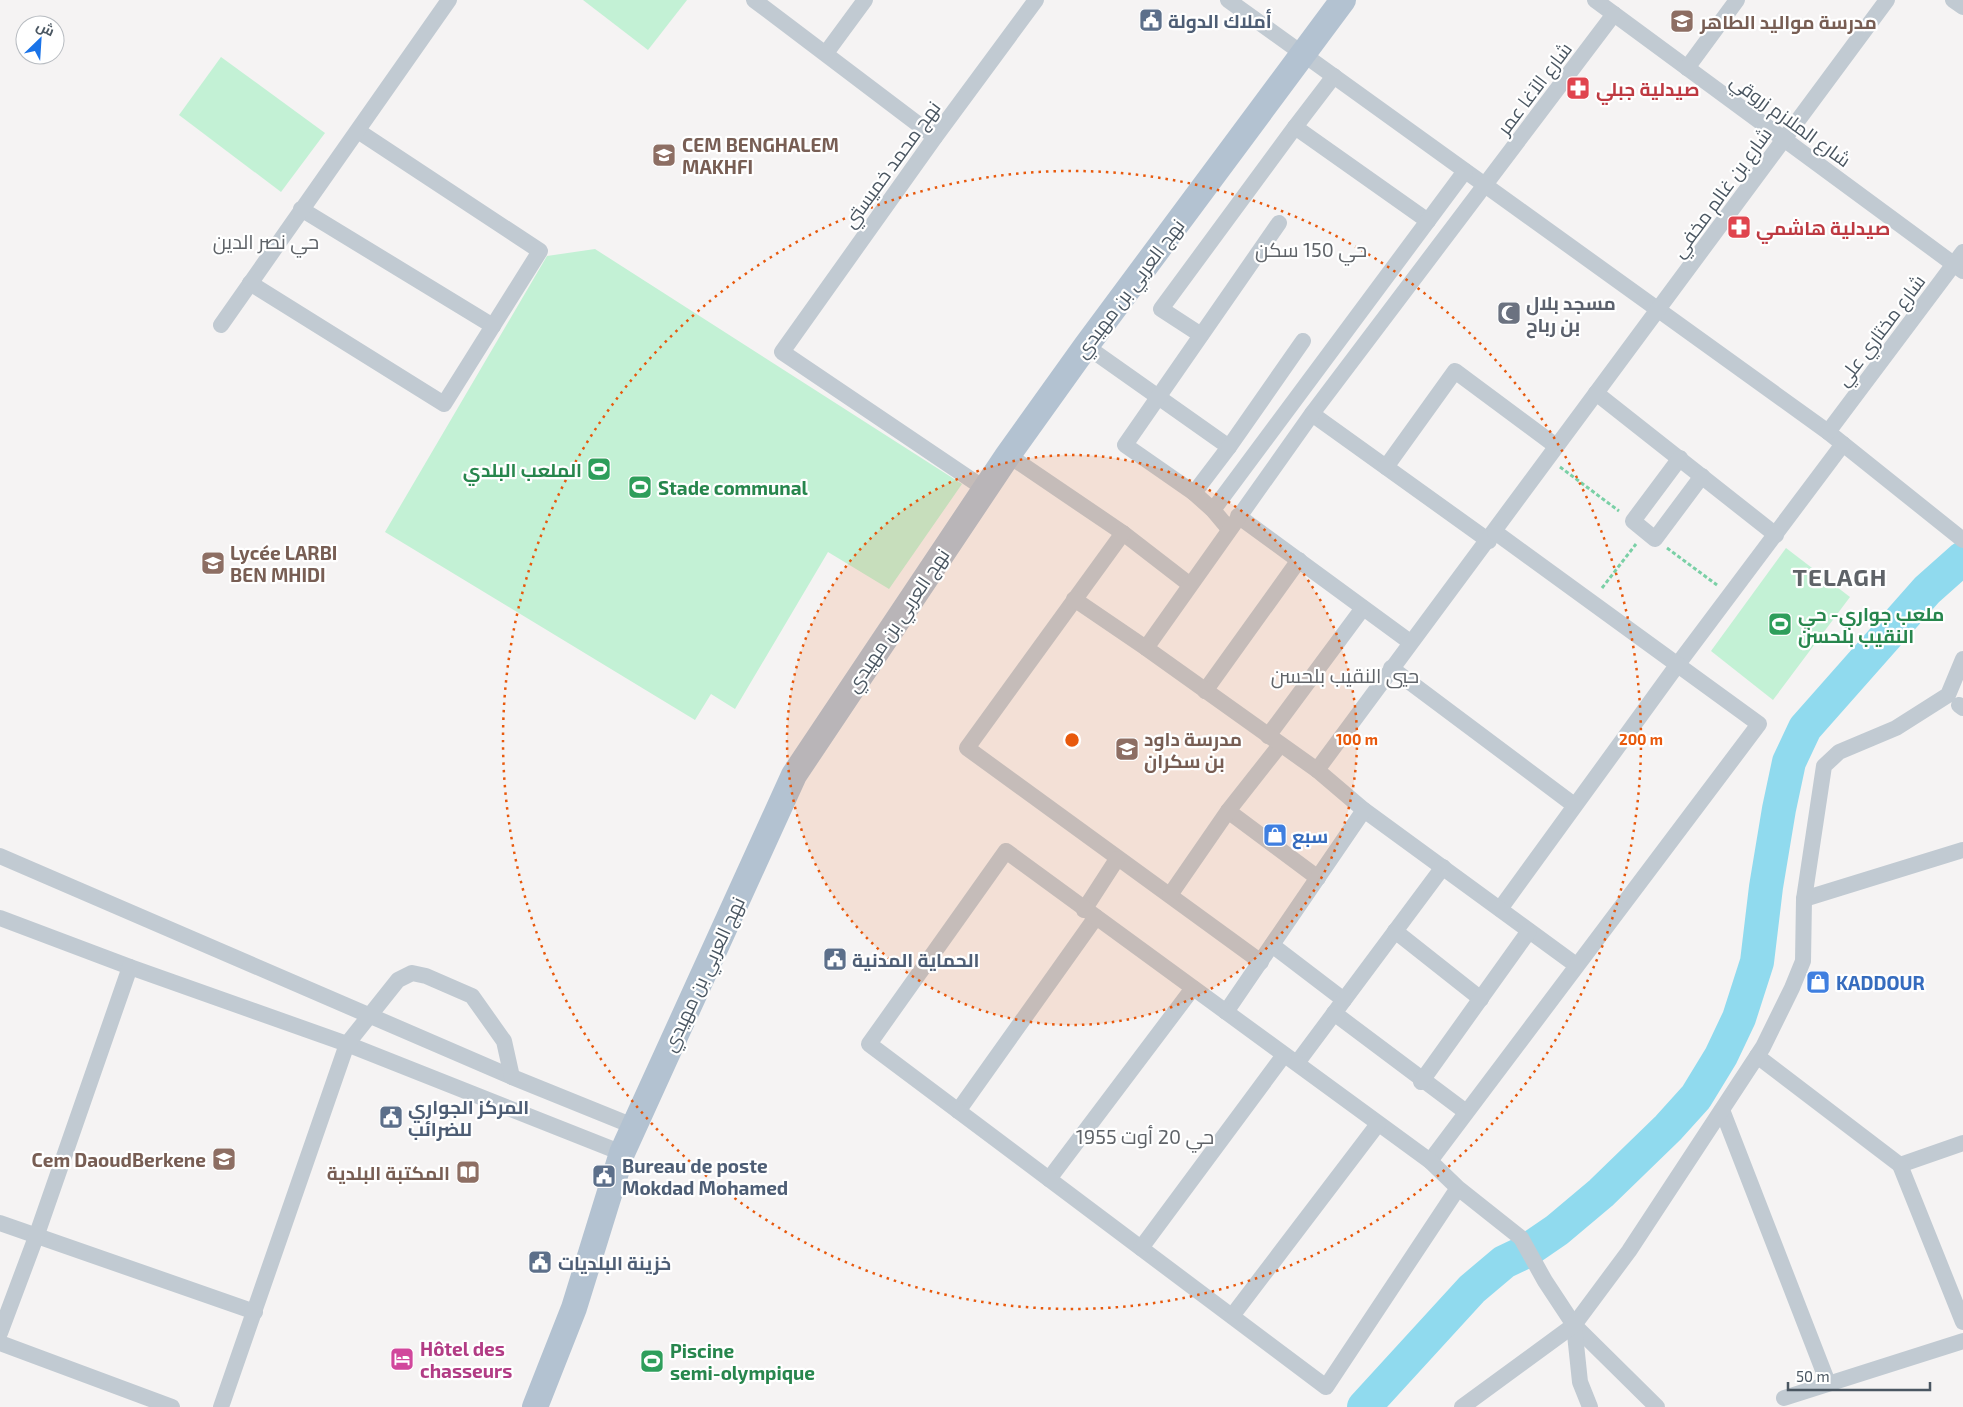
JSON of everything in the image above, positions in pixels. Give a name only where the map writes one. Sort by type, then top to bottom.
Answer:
[{"type":"main road","name":"نهج العربي بن مهيدي","points":[[534,1407],[574,1308],[622,1153],[633,1126],[794,775],[1008,455],[1086,346],[1343,0]]},
{"type":"street","points":[[221,325],[448,0]]},
{"type":"street","points":[[754,0],[935,137]]},
{"type":"street","points":[[826,53],[865,0]]},
{"type":"street","name":"نهج محمد خميستي","points":[[985,489],[782,352],[935,137],[1036,0]]},
{"type":"street","points":[[1228,0],[1828,432],[1963,540]]},
{"type":"street","name":"شارع الملازم زروقي","points":[[1595,0],[1784,140],[1960,263]]},
{"type":"street","points":[[1687,68],[1737,0]]},
{"type":"street","name":"شارع بن غالم مخفي","points":[[1316,770],[1659,311],[1887,0]]},
{"type":"street","points":[[1954,0],[1963,7]]},
{"type":"street","name":"شارع الآغا عمر","points":[[1146,648],[1189,584],[1312,414],[1614,14]]},
{"type":"street","points":[[1201,335],[1161,309],[1334,76]]},
{"type":"street","points":[[1295,127],[1428,221]]},
{"type":"street","points":[[250,284],[444,404],[540,251],[358,131]]},
{"type":"street","points":[[1213,510],[1466,171]]},
{"type":"street","points":[[301,209],[493,326]]},
{"type":"street","points":[[1279,223],[1125,445],[1194,493],[1213,510],[1299,560],[1410,642]]},
{"type":"street","name":"شارع مختاري علي","points":[[1828,432],[1960,263]]},
{"type":"street","points":[[1194,493],[1229,447],[1303,341]]},
{"type":"street","points":[[1086,346],[1229,447]]},
{"type":"street","points":[[1386,467],[1455,371],[1552,452]]},
{"type":"street","points":[[1596,393],[1776,535]]},
{"type":"street","points":[[1312,414],[1386,467],[1492,536],[1678,664],[1759,724],[1430,1161]]},
{"type":"street","points":[[1500,909],[1574,805],[1842,444]]},
{"type":"street","points":[[1008,455],[1123,532],[1189,584]]},
{"type":"street","points":[[1680,458],[1633,521],[1646,532],[1702,476]]},
{"type":"street","points":[[1123,532],[967,748],[1117,859],[1262,962]]},
{"type":"street","points":[[1205,690],[1299,560]]},
{"type":"street","points":[[1074,599],[1146,648],[1316,770],[1364,810],[1576,965]]},
{"type":"street","points":[[1170,896],[1363,608]]},
{"type":"street","points":[[1462,1407],[1574,1325],[1629,1251],[1758,1056],[1792,988],[1803,961],[1804,899],[1824,766],[1839,752],[1896,728],[1948,695],[1963,659]]},
{"type":"street","points":[[1391,668],[1574,805]]},
{"type":"street","points":[[1226,1012],[1262,962],[1364,810]]},
{"type":"street","points":[[1228,811],[1318,878]]},
{"type":"street","points":[[1458,1188],[1326,1387],[869,1044],[1006,851],[1430,1161],[1458,1188],[1521,1238],[1545,1281],[1574,1325],[1657,1407]]},
{"type":"street","points":[[1804,899],[1963,851]]},
{"type":"street","points":[[0,856],[512,1077],[633,1126]]},
{"type":"street","points":[[958,1111],[1090,913],[1117,859]]},
{"type":"street","points":[[1141,1248],[1291,1059],[1339,1007],[1443,867]]},
{"type":"street","points":[[0,918],[130,967],[347,1044],[622,1153]]},
{"type":"street","points":[[1422,1081],[1529,931]]},
{"type":"street","points":[[1395,932],[1481,999]]},
{"type":"street","points":[[1272,945],[1422,1081],[1466,1112]]},
{"type":"street","points":[[0,1333],[36,1237],[130,967]]},
{"type":"street","points":[[221,1407],[347,1044],[398,980],[412,973],[426,976],[472,996],[504,1041],[512,1077]]},
{"type":"street","points":[[1049,1179],[1192,988]]},
{"type":"street","points":[[1758,1056],[1900,1165],[1963,1322]]},
{"type":"street","points":[[1722,1110],[1828,1383]]},
{"type":"street","points":[[1232,1316],[1378,1124]]},
{"type":"street","points":[[1900,1165],[1963,1143]]},
{"type":"street","points":[[0,1223],[255,1312]]},
{"type":"street","points":[[1574,1325],[1580,1382],[1590,1407]]},
{"type":"street","points":[[1784,1398],[1963,1341]]},
{"type":"street","points":[[0,1343],[172,1407]]},
{"type":"path","points":[[1552,452],[1646,532],[1730,595]]},
{"type":"path","points":[[1599,592],[1646,532]]},
{"type":"green space","points":[[583,0],[687,0],[648,50]]},
{"type":"green space","points":[[221,57],[325,133],[281,192],[179,115]]},
{"type":"green space","name":"Stade communal","points":[[595,249],[962,484],[889,589],[828,552],[735,709],[711,694],[695,720],[385,532],[547,256]]},
{"type":"green space","name":"ملعب جواري- حي النقيب بلحسن","points":[[1786,548],[1850,597],[1773,700],[1711,651]]},
{"type":"waterway","points":[[1364,1407],[1472,1289],[1504,1262],[1525,1252],[1557,1230],[1601,1193],[1668,1128],[1696,1097],[1721,1056],[1739,1018],[1757,962],[1766,887],[1779,809],[1789,762],[1805,728],[1927,590],[1963,558]]},
{"type":"place","name":"أملاك الدولة","points":[[1151,20]]},
{"type":"place","name":"مدرسة مواليد الطاهر","points":[[1682,21]]},
{"type":"place","name":"صيدلية جبلي","points":[[1578,88]]},
{"type":"place","name":"CEM BENGHALEM MAKHFI","points":[[664,155]]},
{"type":"place","name":"صيدلية هاشمي","points":[[1739,227]]},
{"type":"place","name":"مسجد بلال بن رباح","points":[[1509,313]]},
{"type":"place","name":"الملعب البلدي","points":[[599,469]]},
{"type":"place","name":"Stade communal","points":[[640,487]]},
{"type":"place","name":"Lycée LARBI BEN MHIDI","points":[[213,563]]},
{"type":"place","name":"ملعب جواري- حي النقيب بلحسن","points":[[1780,624]]},
{"type":"place","name":"مدرسة داود بن سكران","points":[[1127,749]]},
{"type":"place","name":"سبع","points":[[1275,835]]},
{"type":"place","name":"الحماية المدنية","points":[[835,959]]},
{"type":"place","name":"KADDOUR","points":[[1818,982]]},
{"type":"place","name":"المركز الجواري للضرائب","points":[[391,1117]]},
{"type":"place","name":"Cem DaoudBerkene","points":[[224,1159]]},
{"type":"place","name":"المكتبة البلدية","points":[[468,1172]]},
{"type":"place","name":"Bureau de poste Mokdad Mohamed","points":[[604,1176]]},
{"type":"place","name":"خزينة البلديات","points":[[540,1262]]},
{"type":"place","name":"Hôtel des chasseurs","points":[[402,1359]]},
{"type":"place","name":"Piscine semi-olympique","points":[[652,1361]]},
{"type":"district","name":"حي نصر الدين","points":[[266,241]]},
{"type":"district","name":"حي 150 سكن","points":[[1311,249]]},
{"type":"district","name":"TELAGH","points":[[1840,576]]},
{"type":"district","name":"حيي النقيب بلحسن","points":[[1345,675]]},
{"type":"district","name":"حي 20 أوت 1955","points":[[1145,1136]]}]
